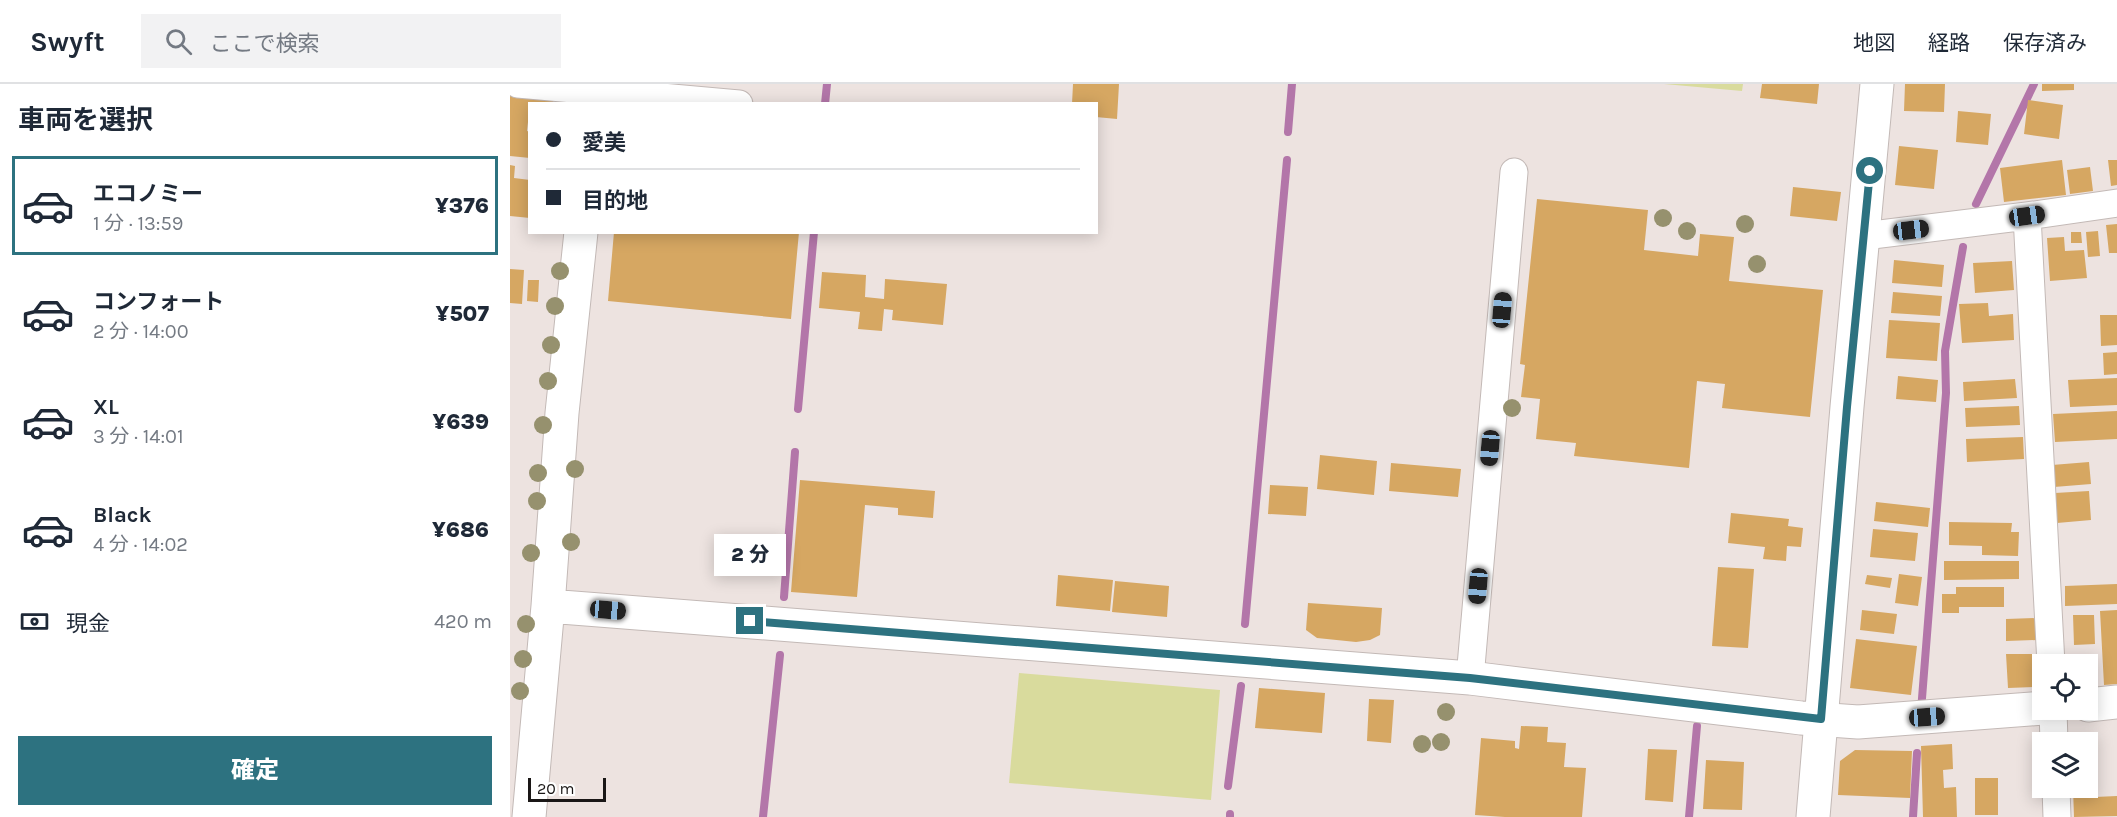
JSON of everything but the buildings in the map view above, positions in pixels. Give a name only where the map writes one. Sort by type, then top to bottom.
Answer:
[{"type":"street","points":[[518,84],[713,102]]},
{"type":"street","points":[[1814,817],[1847,407],[1877,84]]},
{"type":"street","points":[[1470,678],[1514,172]]},
{"type":"street","points":[[1864,236],[2117,203]]},
{"type":"street","points":[[2027,216],[2050,654]]},
{"type":"street","points":[[529,817],[548,606],[562,412],[581,234]]},
{"type":"street","points":[[548,606],[1470,678],[1858,722],[2032,709]]},
{"type":"street","points":[[2098,704],[2117,702]]},
{"type":"street","points":[[2056,798],[2057,817]]},
{"type":"green space","points":[[1664,84],[1743,84],[1742,91]]},
{"type":"green space","points":[[1019,673],[1220,690],[1211,800],[1009,783]]},
{"type":"waterway","points":[[825,102],[827,84]]},
{"type":"waterway","points":[[1288,132],[1292,84]]},
{"type":"waterway","points":[[1976,204],[2034,84]]},
{"type":"waterway","points":[[1245,624],[1287,160]]},
{"type":"waterway","points":[[798,409],[814,234]]},
{"type":"waterway","points":[[1921,711],[1946,393],[1945,351],[1963,247]]},
{"type":"waterway","points":[[784,597],[795,452]]},
{"type":"waterway","points":[[763,817],[780,655]]},
{"type":"waterway","points":[[1228,786],[1241,686]]},
{"type":"waterway","points":[[1689,817],[1697,726]]},
{"type":"waterway","points":[[1913,817],[1917,753]]},
{"type":"route","points":[[750,621],[1470,678],[1821,719],[1847,407],[1870,171]]}]
